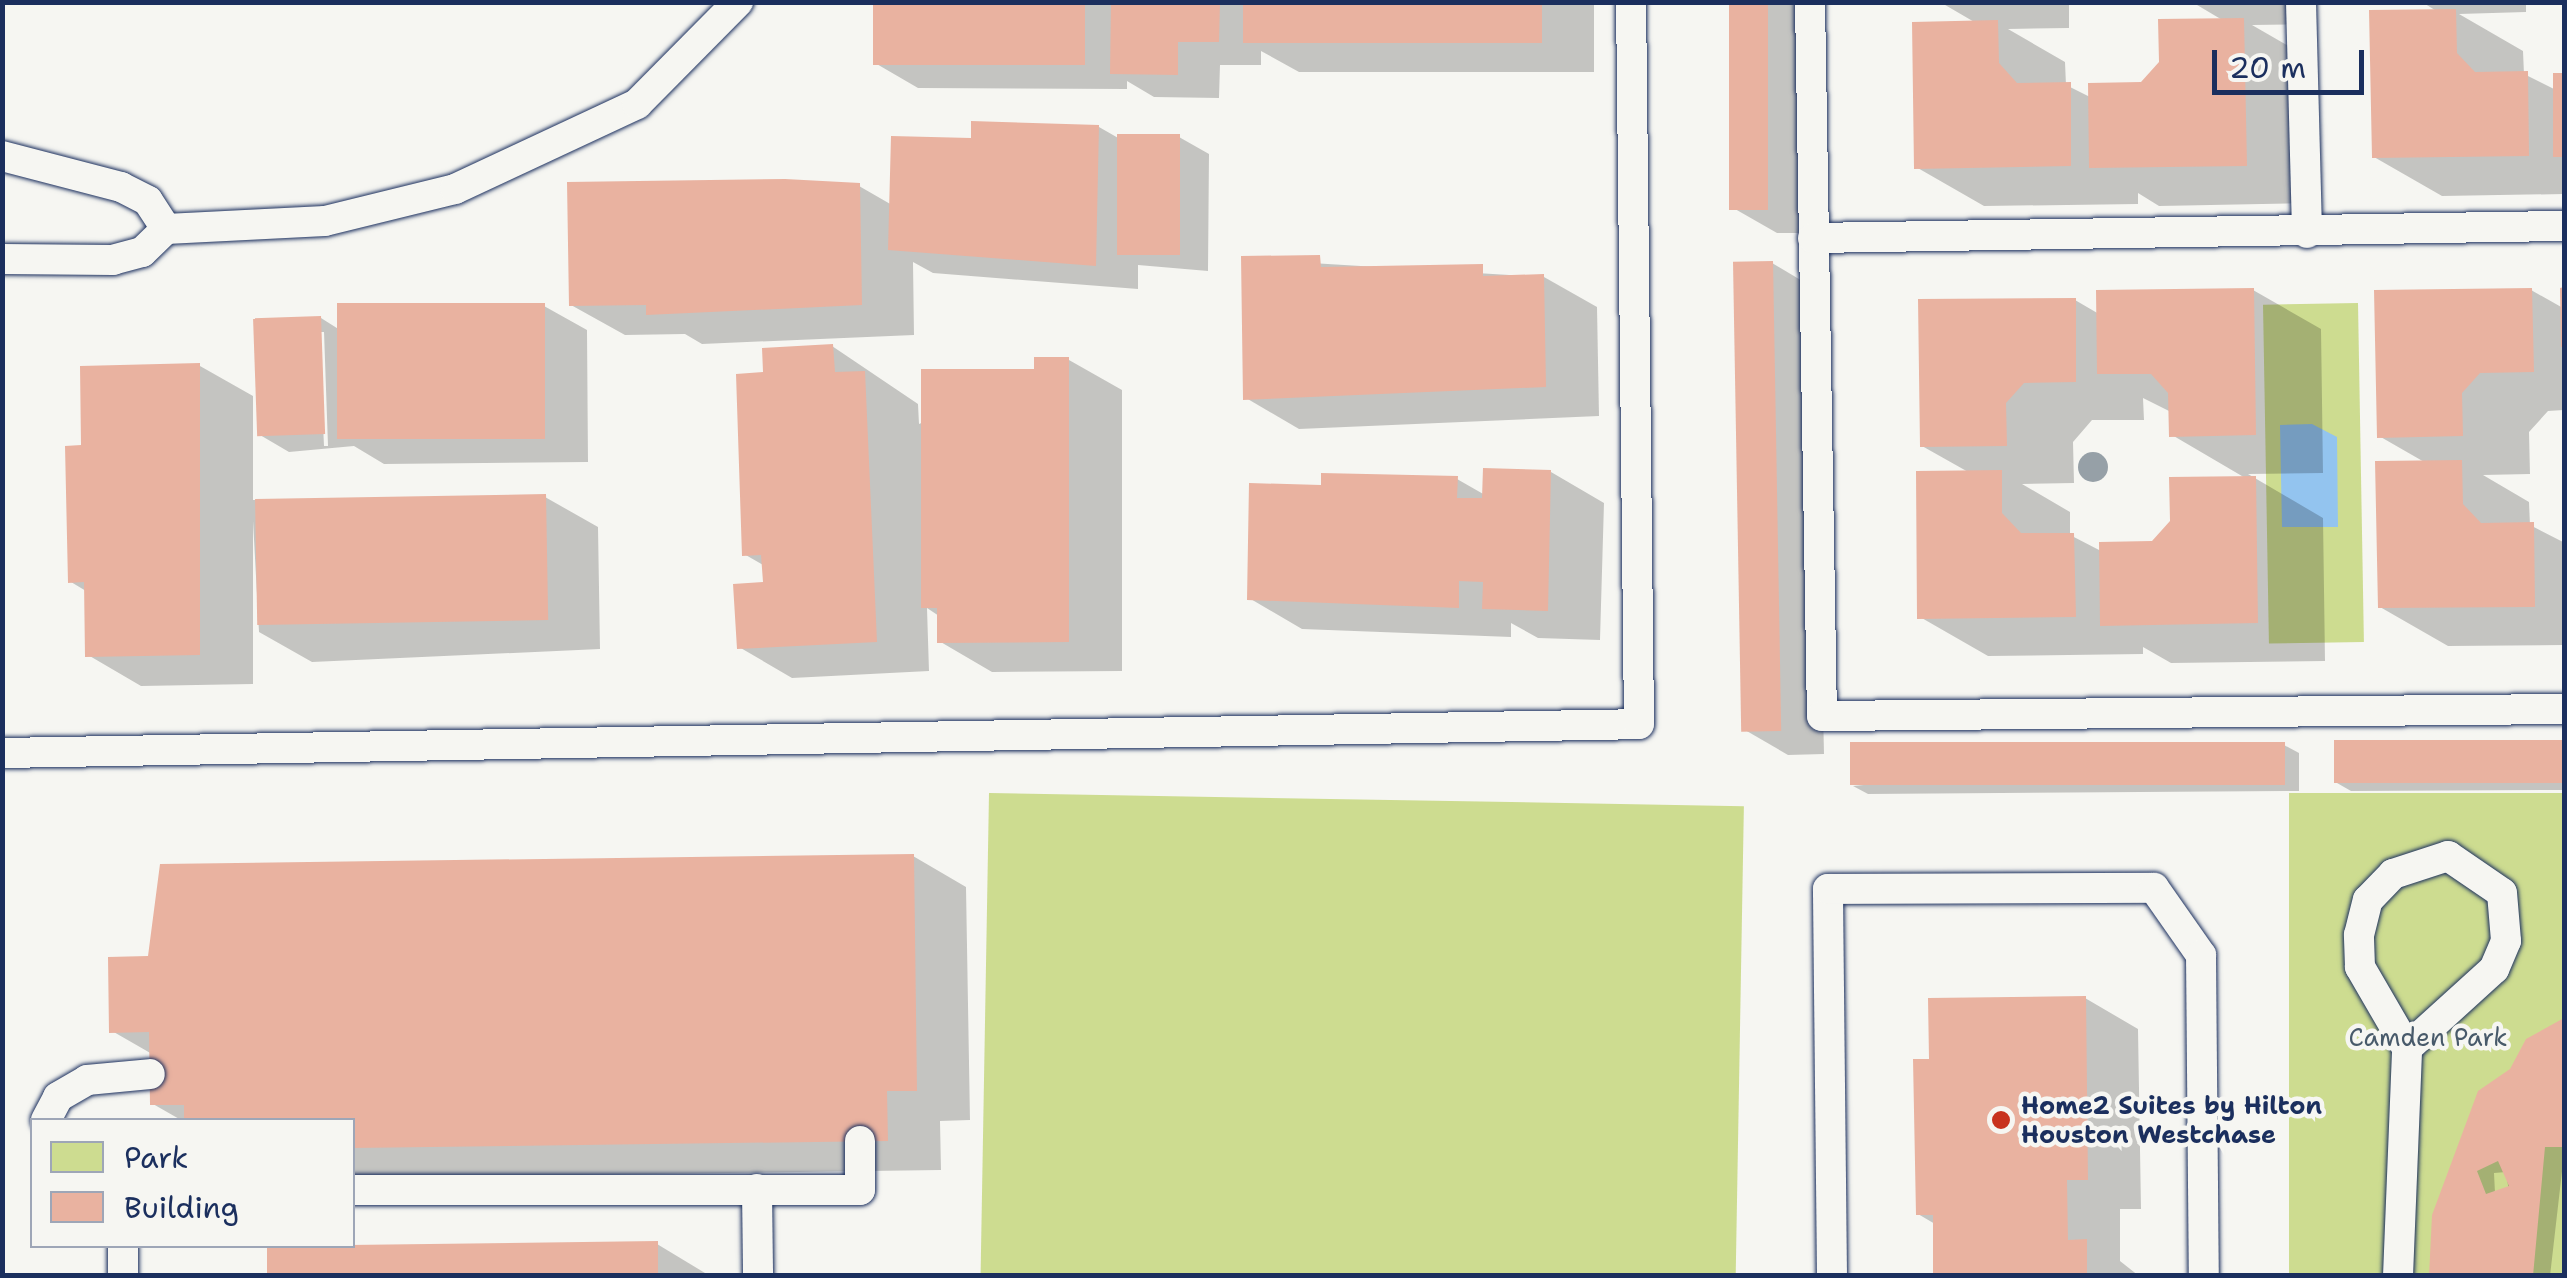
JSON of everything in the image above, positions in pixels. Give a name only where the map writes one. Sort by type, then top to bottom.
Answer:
[{"type":"lane","points":[[2,258],[113,260],[142,252],[166,229],[325,221],[455,189],[637,104],[738,2]]},
{"type":"lane","points":[[2,754],[1639,724],[1632,2]]},
{"type":"lane","points":[[1810,2],[1822,716],[2564,710]]},
{"type":"lane","points":[[2302,2],[2307,232]]},
{"type":"lane","points":[[2,156],[121,187],[148,201],[166,229]]},
{"type":"lane","points":[[1812,238],[2564,226]]},
{"type":"lane","points":[[2398,1276],[2407,1048],[2360,967],[2359,935],[2368,900],[2393,874],[2448,856],[2502,893],[2506,941],[2494,970],[2407,1048]]},
{"type":"lane","points":[[1832,1276],[1828,889],[2135,888],[2154,888],[2201,956],[2204,1276]]},
{"type":"lane","points":[[47,1118],[58,1096],[87,1080],[150,1074]]},
{"type":"lane","points":[[355,1190],[860,1190],[860,1141]]},
{"type":"lane","points":[[757,1190],[758,1276]]},
{"type":"lane","points":[[122,1248],[123,1276]]},
{"type":"green space","points":[[2358,303],[2364,642],[2269,644],[2263,305]]},
{"type":"green space","points":[[989,793],[1744,806],[1736,1276],[981,1275]]},
{"type":"green space","name":"Camden Park","points":[[2289,793],[2564,793],[2564,1275],[2289,1275]]},
{"type":"water","points":[[2312,424],[2337,437],[2338,527],[2282,527],[2280,425]]},
{"type":"building","points":[[873,2],[1085,2],[1085,65],[873,65]]},
{"type":"building","points":[[1111,2],[1220,2],[1219,42],[1178,42],[1178,75],[1110,74]]},
{"type":"building","points":[[1243,2],[1542,2],[1542,43],[1243,43]]},
{"type":"building","points":[[1729,2],[1768,2],[1768,210],[1729,210]]},
{"type":"building","points":[[2456,9],[2457,53],[2475,72],[2528,71],[2529,156],[2372,158],[2369,10]]},
{"type":"building","points":[[2244,18],[2247,166],[2089,168],[2088,83],[2141,82],[2159,62],[2158,19]]},
{"type":"building","points":[[1998,20],[1999,63],[2017,83],[2071,82],[2071,166],[1914,169],[1912,22]]},
{"type":"building","points":[[2553,73],[2564,73],[2564,157],[2553,157]]},
{"type":"building","points":[[971,121],[1099,125],[1096,266],[888,250],[891,136],[971,138]]},
{"type":"building","points":[[1117,134],[1180,134],[1180,255],[1117,255]]},
{"type":"building","points":[[785,179],[860,183],[862,305],[646,315],[646,305],[569,306],[567,182]]},
{"type":"building","points":[[1320,255],[1321,267],[1483,264],[1483,276],[1544,274],[1546,387],[1243,400],[1241,256]]},
{"type":"building","points":[[1773,261],[1781,731],[1741,732],[1733,262]]},
{"type":"building","points":[[2564,287],[2564,347],[2561,347],[2560,288]]},
{"type":"building","points":[[2254,288],[2256,435],[2169,437],[2168,393],[2151,374],[2097,374],[2096,290]]},
{"type":"building","points":[[2532,288],[2534,372],[2480,373],[2462,393],[2463,436],[2377,438],[2374,290]]},
{"type":"building","points":[[2076,298],[2076,382],[2024,383],[2006,403],[2007,446],[1920,447],[1918,299]]},
{"type":"building","points":[[337,303],[545,303],[545,439],[337,439]]},
{"type":"building","points":[[321,316],[325,434],[257,436],[253,318]]},
{"type":"building","points":[[833,344],[835,372],[865,371],[877,642],[737,649],[733,584],[763,582],[761,555],[742,556],[736,374],[763,372],[762,348]]},
{"type":"building","points":[[1034,357],[1069,357],[1069,642],[937,643],[937,608],[921,608],[921,369],[1034,369]]},
{"type":"building","points":[[200,363],[200,655],[85,657],[84,582],[68,583],[65,446],[81,445],[80,366]]},
{"type":"building","points":[[2462,460],[2463,504],[2481,523],[2534,522],[2535,607],[2378,608],[2375,461]]},
{"type":"building","points":[[1483,468],[1551,470],[1548,611],[1482,609],[1483,582],[1459,581],[1459,608],[1247,600],[1249,483],[1321,485],[1321,473],[1458,476],[1457,498],[1482,498]]},
{"type":"building","points":[[2002,470],[2002,513],[2021,533],[2074,533],[2076,617],[1917,619],[1916,471]]},
{"type":"building","points":[[2256,476],[2258,623],[2100,626],[2099,542],[2152,541],[2170,521],[2169,477]]},
{"type":"building","points":[[546,494],[548,620],[257,625],[255,499]]},
{"type":"building","points":[[2334,740],[2564,740],[2564,783],[2334,783]]},
{"type":"building","points":[[1850,742],[2285,742],[2285,785],[1850,785]]},
{"type":"building","points":[[914,854],[917,1091],[887,1091],[888,1141],[355,1148],[355,1118],[184,1118],[184,1105],[150,1105],[149,1032],[109,1033],[108,957],[148,956],[160,864]]},
{"type":"building","name":"Home2 Suites by Hilton Houston Westchase","points":[[2086,996],[2088,1180],[2067,1180],[2068,1240],[2087,1239],[2087,1276],[1933,1276],[1933,1215],[1916,1215],[1913,1059],[1929,1059],[1928,998]]},
{"type":"building","points":[[2564,1018],[2564,1147],[2545,1147],[2533,1276],[2429,1276],[2432,1215],[2478,1091],[2510,1069],[2526,1039]],"holes":[[[2498,1161],[2509,1186],[2486,1194],[2477,1171]]]},
{"type":"building","points":[[658,1241],[658,1276],[267,1276],[267,1248],[355,1248],[355,1245]]},
{"type":"place","name":"Home2 Suites by Hilton Houston Westchase","points":[[2001,1120]]}]
